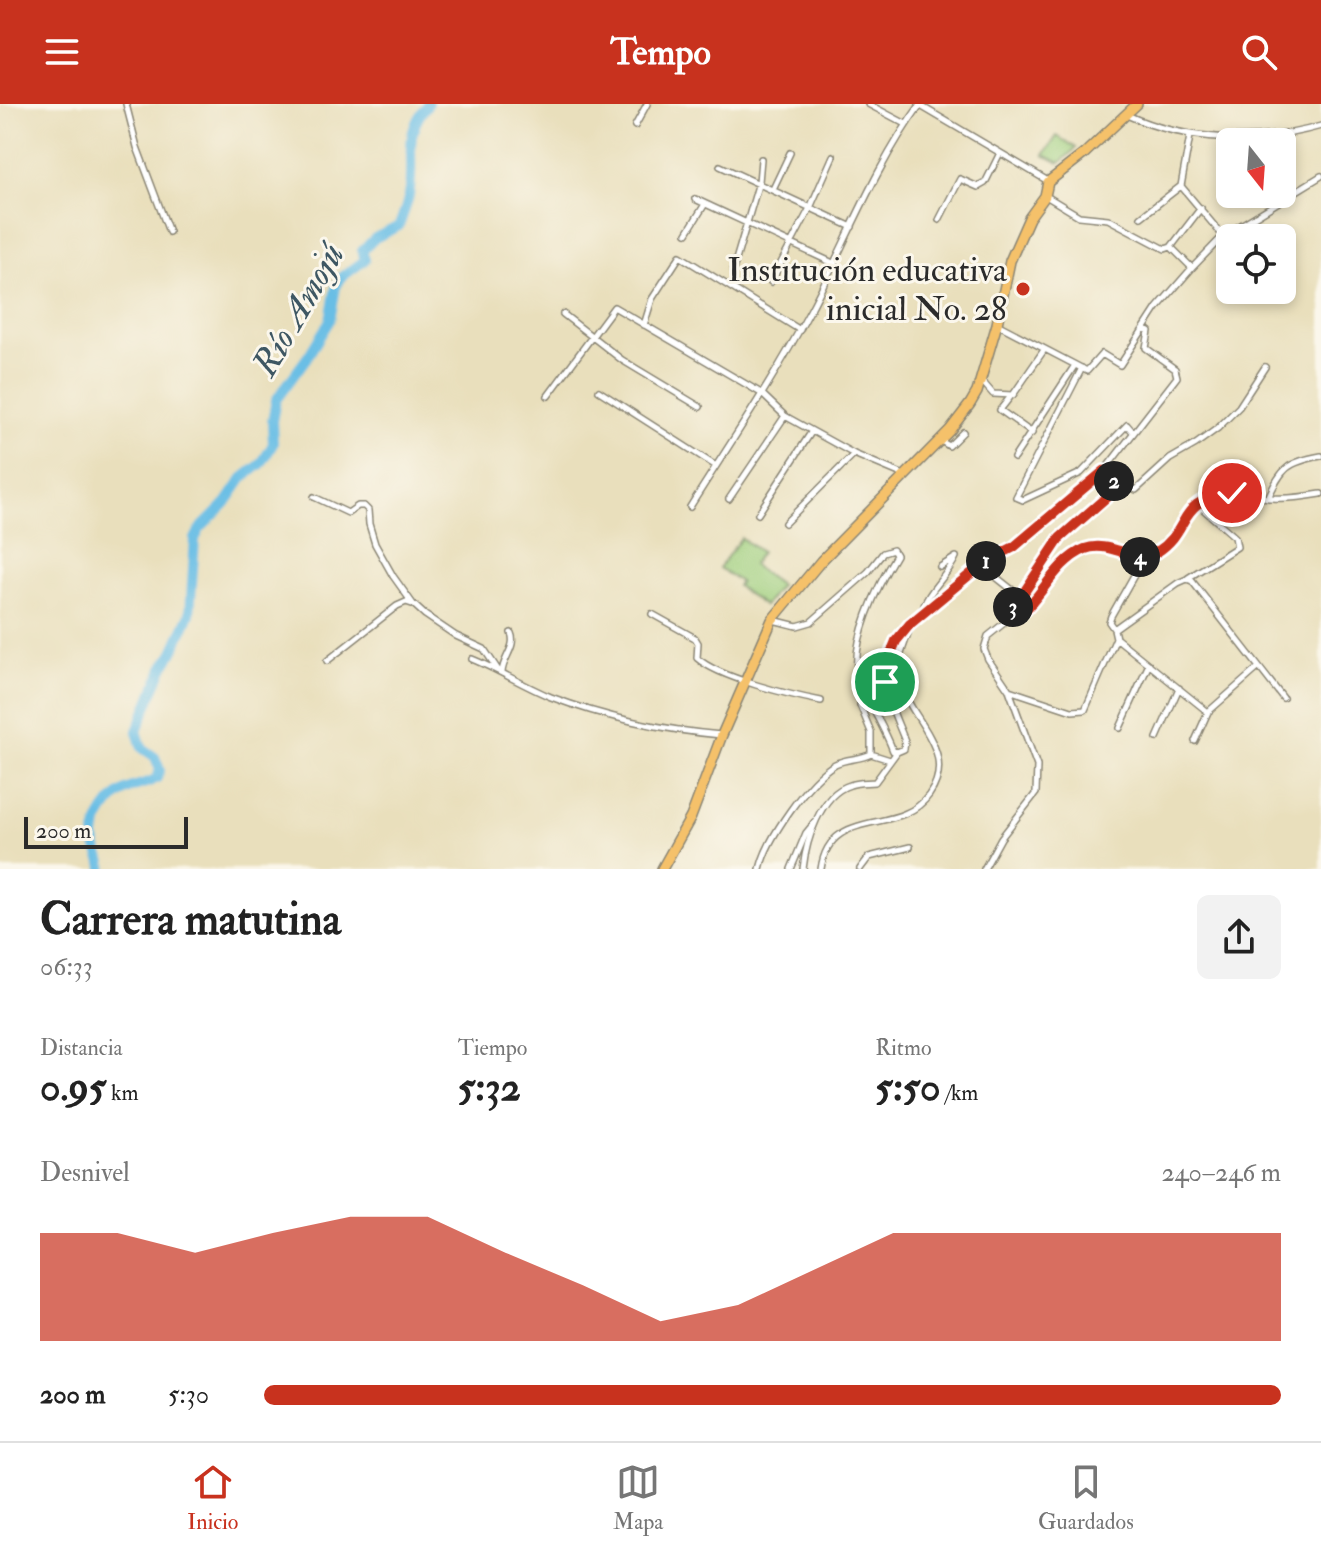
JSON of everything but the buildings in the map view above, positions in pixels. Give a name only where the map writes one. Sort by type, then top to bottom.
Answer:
[{"type":"highway","points":[[662,869],[691,817],[722,735],[772,620],[814,568],[940,440],[970,404],[997,324],[1010,261],[1029,218],[1045,196],[1048,182],[1137,104]]},
{"type":"street","points":[[126,104],[137,147],[169,232]]},
{"type":"street","points":[[635,126],[647,104]]},
{"type":"street","points":[[868,104],[906,124]]},
{"type":"street","points":[[690,507],[800,330],[835,264],[885,156],[919,104],[1048,182]]},
{"type":"street","points":[[1126,115],[1190,136],[1216,138]]},
{"type":"street","points":[[1296,132],[1321,126]]},
{"type":"street","points":[[1141,217],[1181,186],[1190,136]]},
{"type":"street","points":[[773,189],[790,153]]},
{"type":"street","points":[[939,220],[960,179],[978,187],[985,183],[1000,153]]},
{"type":"street","points":[[771,282],[833,156]]},
{"type":"street","points":[[733,270],[759,182],[761,159]]},
{"type":"street","points":[[720,166],[852,227]]},
{"type":"street","points":[[1243,224],[1321,176]]},
{"type":"street","points":[[1181,186],[1216,227]]},
{"type":"street","points":[[1045,196],[1079,216],[1108,219],[1165,249],[1171,247],[1201,208]]},
{"type":"street","points":[[695,199],[835,264]]},
{"type":"street","points":[[687,233],[705,204]]},
{"type":"street","points":[[1131,351],[1157,308],[1216,243]]},
{"type":"street","points":[[1171,247],[1192,268]]},
{"type":"street","points":[[644,325],[652,299],[680,256],[800,330]]},
{"type":"street","points":[[548,396],[614,307],[761,393],[785,416],[854,454],[904,475]]},
{"type":"street","points":[[563,314],[622,360],[700,407]]},
{"type":"street","points":[[791,869],[806,833],[837,792],[850,785],[875,782],[897,752],[904,749],[905,741],[885,682],[887,663],[896,641],[922,613],[985,562],[1014,547],[1104,471],[1177,377],[1175,369],[1146,348],[1149,331],[1145,328],[1120,365],[1102,354],[1087,371],[997,324]]},
{"type":"street","points":[[1032,433],[1000,410],[1044,350]]},
{"type":"street","points":[[1078,366],[1016,497],[1023,500],[1081,473],[1127,425],[1133,432]]},
{"type":"street","points":[[1014,458],[1078,366]]},
{"type":"street","points":[[1104,471],[1136,490],[1170,459],[1218,428],[1239,407],[1265,367]]},
{"type":"street","points":[[980,380],[993,394],[1011,396]]},
{"type":"street","points":[[599,391],[716,466]]},
{"type":"street","points":[[729,499],[785,416]]},
{"type":"street","points":[[758,514],[812,431]]},
{"type":"street","points":[[940,440],[949,446],[963,432]]},
{"type":"street","points":[[785,523],[854,454]]},
{"type":"street","points":[[1268,498],[1281,471],[1287,466],[1321,456]]},
{"type":"street","points":[[984,869],[1001,838],[1036,793],[1037,766],[1009,690],[984,649],[988,636],[1003,624],[1060,538],[1109,495],[1114,479]]},
{"type":"street","points":[[1011,612],[1024,611],[1050,579],[1076,554],[1089,548],[1112,547],[1138,557],[1155,554],[1170,542],[1196,503],[1212,496],[1232,493],[1297,499],[1321,494]]},
{"type":"street","points":[[314,497],[348,513],[358,506],[364,506],[368,510],[375,544],[413,604],[456,636],[484,649],[500,672]]},
{"type":"street","points":[[1114,629],[1237,547],[1235,537],[1196,503]]},
{"type":"street","points":[[772,620],[797,626],[811,622],[868,572],[883,553],[893,550],[896,555],[872,597],[856,663],[864,689],[885,728],[893,751],[897,752]]},
{"type":"street","points":[[922,613],[928,598],[956,557],[940,567]]},
{"type":"street","points":[[1009,690],[1072,711],[1085,710],[1116,638],[1109,622],[1137,570],[1138,557]]},
{"type":"street","points":[[991,573],[1020,596]]},
{"type":"street","points":[[1187,579],[1192,581],[1283,698]]},
{"type":"street","points":[[327,661],[397,606],[406,602],[413,604]]},
{"type":"street","points":[[652,614],[696,638],[696,656],[700,661],[777,691],[821,701]]},
{"type":"street","points":[[821,869],[822,860],[838,836],[862,824],[901,817],[929,796],[939,772],[931,733],[918,719],[899,677],[898,667],[910,624]]},
{"type":"street","points":[[500,672],[513,642],[511,633]]},
{"type":"street","points":[[1116,638],[1208,712]]},
{"type":"street","points":[[472,659],[580,707],[686,732],[722,735]]},
{"type":"street","points":[[1120,728],[1149,664]]},
{"type":"street","points":[[1195,741],[1208,712],[1258,668]]},
{"type":"street","points":[[1157,738],[1179,688]]},
{"type":"street","points":[[864,689],[860,705],[871,732],[871,754]]},
{"type":"street","points":[[760,869],[773,837],[820,774],[839,762],[871,754],[890,760]]},
{"type":"street","points":[[803,869],[818,818]]},
{"type":"street","points":[[860,869],[869,857],[910,847]]},
{"type":"green space","points":[[1057,136],[1076,148],[1060,163],[1044,155]]},
{"type":"green space","points":[[741,538],[761,552],[752,565],[780,585],[764,606],[737,586],[740,582],[719,568]]},
{"type":"waterway","name":"Río Amojú","points":[[103,869],[95,838],[101,817],[120,794],[157,778],[160,770],[155,757],[142,748],[137,731],[190,614],[195,539],[243,478],[261,464],[273,444],[272,421],[276,400],[330,320],[336,287],[342,277],[365,260],[362,251],[375,238],[399,226],[409,194],[412,135],[428,104]]},
{"type":"place","name":"Institución educativa inicial No. 28","points":[[1023,289]]},
{"type":"route","points":[[885,682],[887,663],[896,641],[910,624],[985,562],[1014,547],[1104,471],[1114,479],[1109,495],[1060,538],[1011,612],[1024,611],[1030,606],[1050,579],[1076,554],[1089,548],[1112,547],[1138,557],[1155,554],[1170,542],[1196,503],[1212,496],[1232,493]]}]
